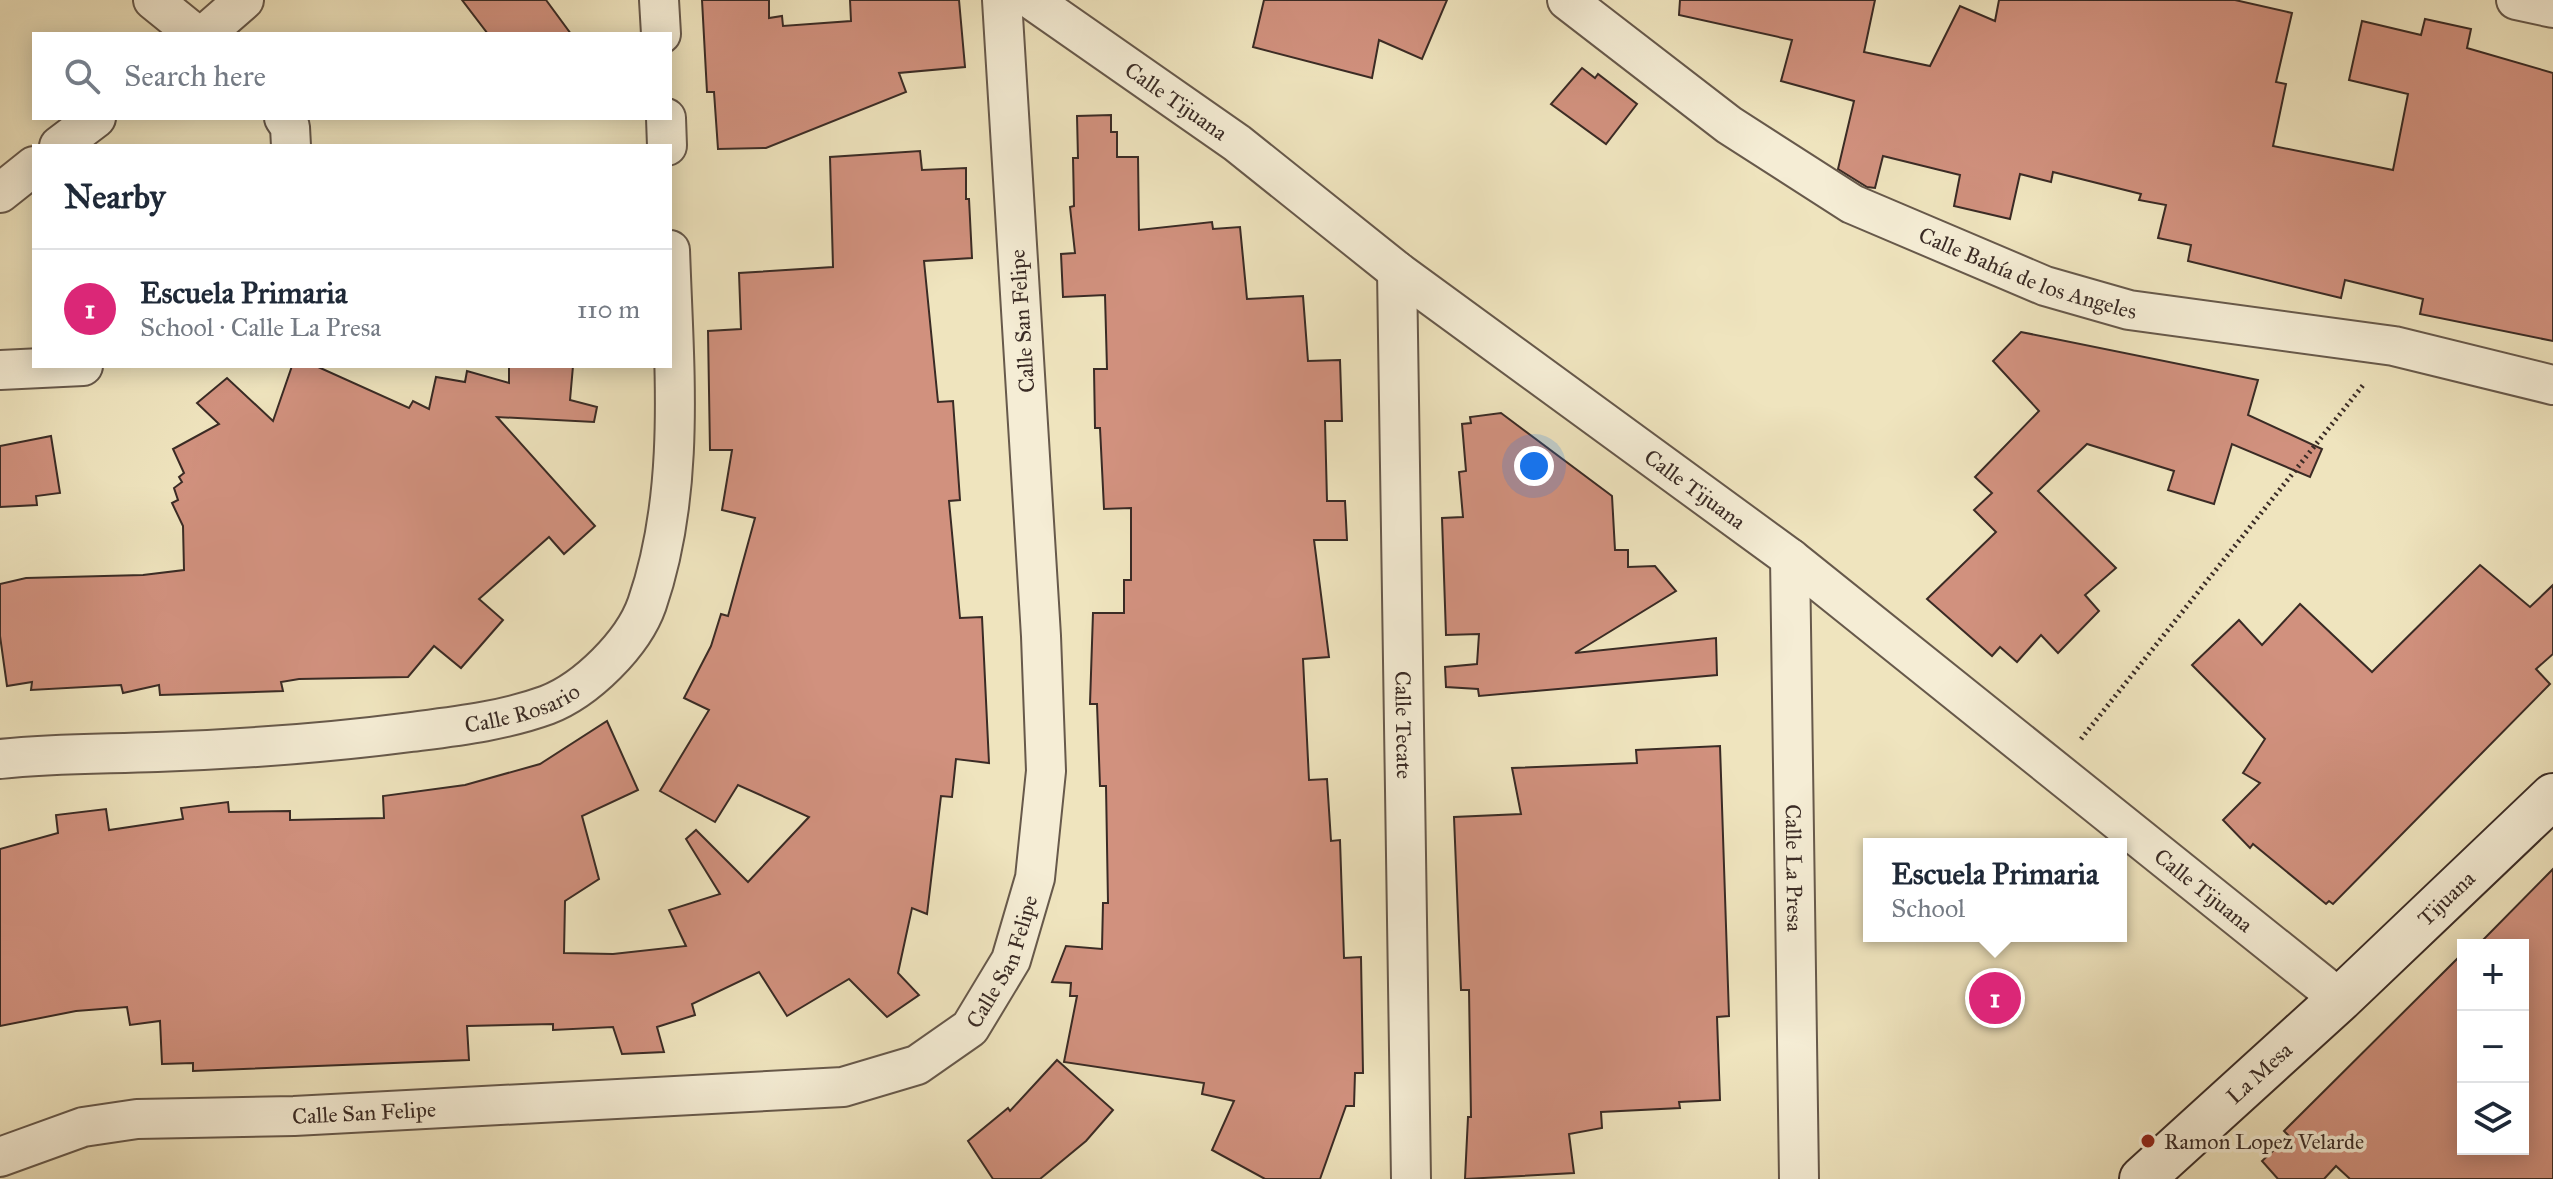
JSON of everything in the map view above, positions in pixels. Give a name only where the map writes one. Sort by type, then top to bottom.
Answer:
[{"type":"main road","name":"Tijuana","points":[[2340,999],[2553,796]]},
{"type":"main road","name":"La Mesa","points":[[2142,1179],[2340,999]]},
{"type":"street","points":[[207,32],[244,0]]},
{"type":"street","points":[[659,0],[661,32]]},
{"type":"street","name":"Calle San Felipe","points":[[0,1157],[83,1127],[137,1119],[294,1116],[843,1087],[917,1065],[970,1028],[1011,960],[1035,878],[1046,771],[1041,636],[1002,0]]},
{"type":"street","name":"Calle Tijuana","points":[[1032,0],[1237,143],[1397,271],[1790,558],[2340,999]]},
{"type":"street","name":"Calle Bahía de los Angeles","points":[[1567,0],[1729,125],[1852,204],[2031,280],[2129,310],[2394,346],[2553,385]]},
{"type":"street","points":[[2516,0],[2553,8]]},
{"type":"street","points":[[158,2],[193,32]]},
{"type":"street","points":[[62,144],[93,120]]},
{"type":"street","points":[[285,120],[290,127],[291,144]]},
{"type":"street","points":[[666,120],[667,144]]},
{"type":"street","points":[[0,193],[32,168]]},
{"type":"street","name":"Calle Tecate","points":[[1397,271],[1411,1179]]},
{"type":"street","name":"Calle Rosario","points":[[0,759],[47,754],[157,752],[364,739],[491,722],[550,704],[607,667],[646,607],[670,519],[675,394],[672,308]]},
{"type":"street","points":[[0,370],[42,368]]},
{"type":"street","name":"Calle La Presa","points":[[1790,558],[1799,1179]]},
{"type":"path","points":[[2055,772],[2394,346]]},
{"type":"building","points":[[462,0],[546,0],[570,32],[486,32]]},
{"type":"building","points":[[702,0],[769,0],[769,18],[782,16],[783,26],[851,21],[850,0],[959,0],[965,67],[899,73],[906,92],[766,148],[718,149],[714,92],[707,92]]},
{"type":"building","points":[[1264,0],[1447,0],[1422,59],[1379,40],[1372,78],[1253,47]]},
{"type":"building","points":[[1680,0],[1875,0],[1864,52],[1930,66],[1960,6],[1995,21],[1999,0],[2235,0],[2292,13],[2276,82],[2286,84],[2273,146],[2393,170],[2408,94],[2349,80],[2362,21],[2421,35],[2425,19],[2471,29],[2467,48],[2553,73],[2553,341],[2420,314],[2423,299],[2345,280],[2341,298],[2188,261],[2191,245],[2158,238],[2166,205],[2139,200],[2141,194],[2053,172],[2051,182],[2020,174],[2010,219],[1954,206],[1960,175],[1883,156],[1875,188],[1867,187],[1838,169],[1854,101],[1781,81],[1792,40],[1679,15]]},
{"type":"building","points":[[1582,68],[1595,78],[1598,74],[1637,104],[1606,144],[1551,104]]},
{"type":"building","points":[[1111,115],[1111,132],[1117,132],[1117,157],[1138,157],[1139,230],[1212,222],[1213,229],[1240,227],[1247,299],[1303,296],[1308,361],[1340,360],[1342,421],[1325,421],[1327,501],[1345,501],[1347,540],[1314,540],[1329,657],[1303,659],[1309,780],[1327,779],[1331,841],[1340,840],[1344,958],[1361,957],[1363,1073],[1355,1073],[1354,1106],[1346,1106],[1320,1179],[1265,1179],[1212,1150],[1234,1101],[1202,1094],[1204,1083],[1064,1062],[1077,996],[1070,996],[1071,983],[1052,982],[1066,946],[1102,949],[1103,903],[1108,903],[1106,786],[1100,786],[1097,704],[1090,704],[1093,613],[1124,613],[1124,580],[1131,580],[1131,508],[1104,509],[1100,428],[1095,428],[1094,369],[1107,369],[1105,295],[1063,297],[1061,254],[1075,253],[1070,207],[1074,206],[1073,158],[1078,158],[1077,116]]},
{"type":"building","points":[[920,151],[922,170],[966,168],[972,258],[924,261],[938,402],[953,401],[960,500],[949,501],[960,618],[982,617],[989,763],[956,759],[952,797],[941,796],[927,914],[912,908],[898,973],[919,995],[887,1017],[849,979],[787,1016],[759,972],[692,1004],[695,1015],[657,1027],[664,1052],[622,1054],[613,1027],[553,1030],[553,1024],[467,1026],[469,1060],[193,1071],[193,1063],[162,1064],[160,1021],[130,1025],[127,1007],[76,1011],[0,1026],[0,849],[58,833],[56,815],[106,809],[109,830],[183,819],[181,808],[228,802],[229,812],[290,811],[290,820],[384,818],[383,796],[465,785],[540,764],[607,721],[638,790],[582,816],[599,879],[565,901],[564,953],[613,954],[686,946],[669,910],[720,894],[686,839],[696,830],[748,882],[809,817],[738,785],[715,822],[660,791],[709,710],[684,698],[711,646],[721,614],[728,616],[755,518],[722,510],[732,450],[710,450],[708,331],[741,329],[739,273],[833,267],[830,157]]},
{"type":"building","points":[[2021,332],[2258,380],[2248,415],[2322,449],[2310,477],[2232,444],[2214,504],[2168,490],[2174,471],[2087,444],[2038,491],[2116,568],[2085,595],[2099,611],[2058,653],[2041,635],[2017,662],[2000,647],[1992,656],[1927,599],[1996,532],[1974,510],[1992,493],[1975,477],[2039,411],[1993,361]]},
{"type":"building","points":[[291,368],[320,368],[409,408],[413,401],[429,409],[436,377],[465,382],[467,371],[509,383],[509,368],[573,368],[570,400],[597,407],[594,422],[497,417],[595,526],[564,554],[549,537],[479,599],[503,620],[461,668],[434,646],[408,677],[299,679],[281,682],[283,691],[160,695],[159,685],[123,693],[121,685],[31,690],[32,682],[7,686],[0,636],[0,584],[26,578],[143,575],[184,570],[183,526],[172,503],[178,500],[174,488],[182,482],[179,477],[184,473],[173,449],[219,424],[197,403],[227,378],[273,421]]},
{"type":"building","points":[[1501,413],[1612,496],[1615,550],[1628,550],[1628,567],[1655,566],[1676,591],[1575,653],[1716,638],[1717,675],[1479,696],[1478,689],[1446,687],[1445,667],[1477,664],[1479,634],[1446,635],[1442,518],[1463,517],[1459,472],[1466,471],[1462,424],[1471,423],[1470,417]]},
{"type":"building","points":[[51,436],[60,493],[36,496],[37,505],[0,507],[0,446]]},
{"type":"building","points":[[2480,565],[2530,607],[2553,585],[2553,654],[2536,669],[2550,684],[2333,904],[2329,901],[2326,904],[2253,844],[2250,848],[2223,820],[2260,783],[2243,773],[2265,739],[2192,665],[2239,620],[2262,645],[2300,604],[2372,672]]},
{"type":"building","points":[[1720,746],[1729,1016],[1717,1017],[1720,1100],[1679,1102],[1680,1108],[1601,1112],[1602,1128],[1569,1134],[1574,1173],[1465,1179],[1468,1117],[1471,1117],[1469,990],[1461,990],[1454,817],[1521,814],[1512,768],[1637,763],[1636,750]]},
{"type":"building","points":[[2553,869],[2553,1179],[2350,1179],[2336,1166],[2324,1179],[2278,1179],[2262,1161],[2289,1136],[2284,1131],[2457,959],[2457,1155],[2529,1155],[2529,939],[2484,939]]},
{"type":"building","points":[[1057,1060],[1113,1110],[1086,1141],[1040,1179],[993,1179],[968,1141],[1008,1108],[1010,1111]]},
{"type":"place","name":"Escuela Primaria","points":[[1995,998]]},
{"type":"place","name":"Ramon Lopez Velarde","points":[[2148,1141]]}]
